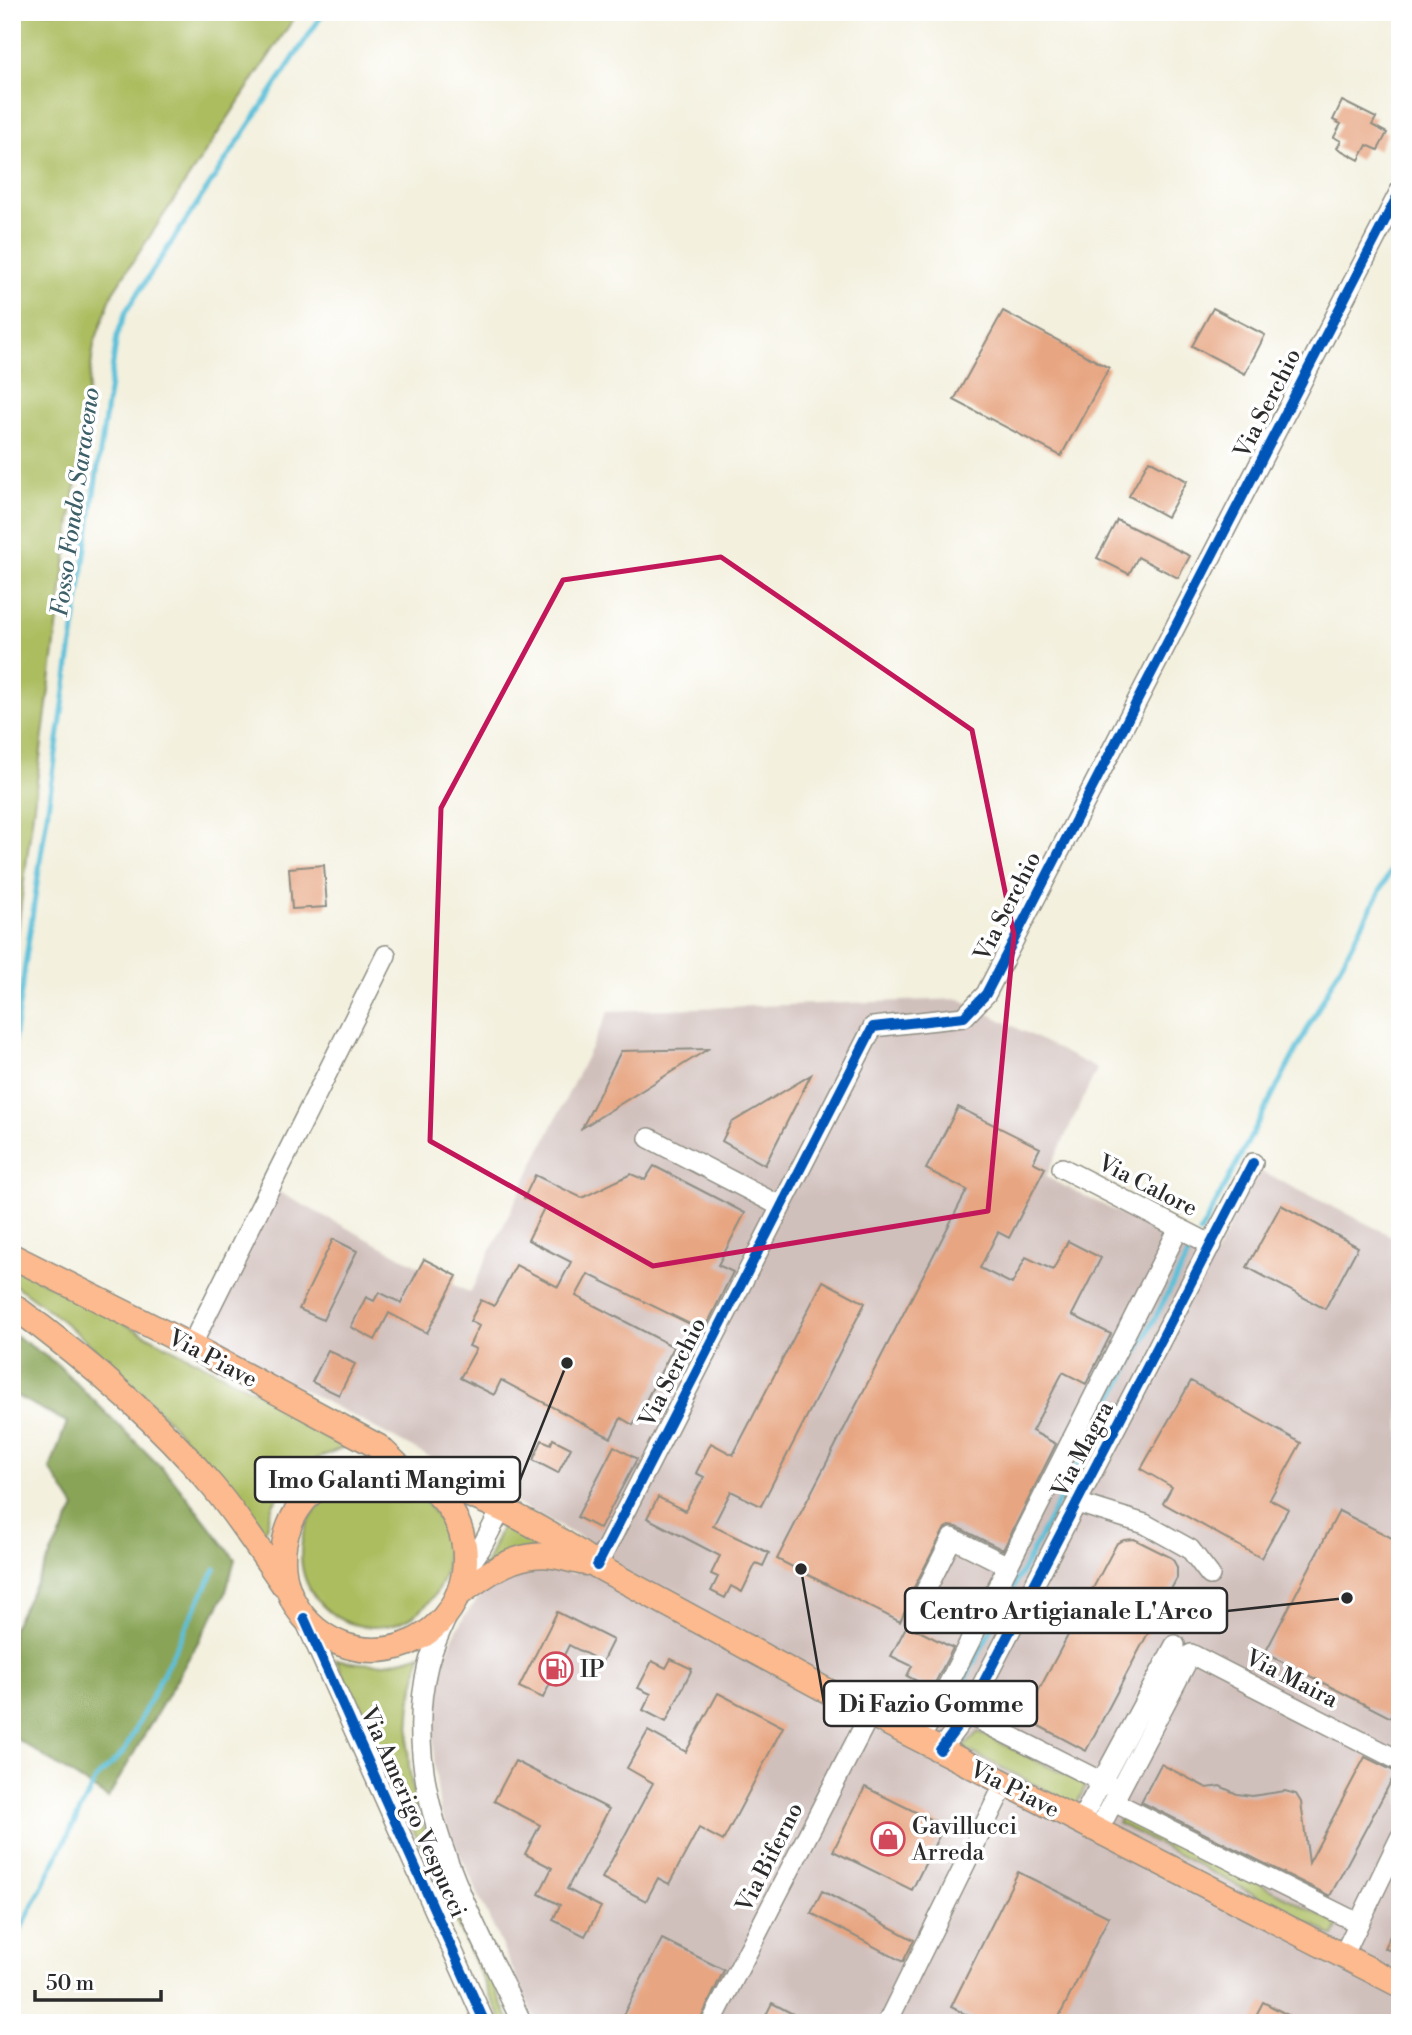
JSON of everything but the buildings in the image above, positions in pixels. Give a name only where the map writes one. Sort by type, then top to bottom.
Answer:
[{"type":"main road","name":"Via Piave","points":[[12,1256],[191,1346],[379,1447],[405,1472]]},
{"type":"main road","points":[[12,1305],[82,1358],[170,1439],[225,1503],[304,1618],[325,1636],[351,1648],[379,1650],[406,1644],[430,1630],[454,1603],[465,1571],[465,1546],[458,1522],[445,1501],[428,1484],[405,1472],[376,1467],[346,1471],[320,1484],[298,1505],[285,1532],[281,1561],[287,1590]]},
{"type":"main road","name":"Via Piave","points":[[428,1484],[462,1492],[501,1510],[577,1550],[597,1566],[870,1714],[1400,1986]]},
{"type":"main road","name":"Via Piave","points":[[454,1603],[484,1577],[508,1562],[530,1556],[551,1556],[597,1566]]},
{"type":"street","name":"Via Serchio","points":[[597,1566],[873,1027],[964,1017],[986,994],[1400,191]]},
{"type":"street","points":[[191,1346],[386,955]]},
{"type":"street","points":[[649,1139],[780,1206]]},
{"type":"street","name":"Via Magra","points":[[930,1745],[967,1714],[1253,1163]]},
{"type":"street","name":"Via Calore","points":[[1062,1168],[1212,1245]]},
{"type":"street","points":[[930,1745],[1008,1566],[1179,1228]]},
{"type":"street","name":"Via Magra","points":[[1077,1503],[1157,1530],[1190,1549],[1209,1575]]},
{"type":"street","points":[[465,1571],[501,1510]]},
{"type":"street","points":[[923,1596],[952,1538],[1008,1566]]},
{"type":"street","name":"Via Amerigo Vespucci","points":[[454,1603],[429,1664],[422,1701],[421,1737],[425,1785],[441,1843],[522,2023]]},
{"type":"street","name":"Via Amerigo Vespucci","points":[[304,1618],[485,2023]]},
{"type":"street","points":[[1089,1826],[1101,1782],[1174,1645]]},
{"type":"street","name":"Via Maira","points":[[1089,1826],[1116,1797],[1191,1654],[1400,1761]]},
{"type":"street","name":"Via Biferno","points":[[711,2023],[870,1714]]},
{"type":"street","points":[[967,1714],[1101,1782],[1116,1797],[1358,1923]]},
{"type":"street","points":[[887,2023],[1005,1783]]},
{"type":"street","points":[[1343,1956],[1400,1838]]},
{"type":"highlighted area","points":[[721,557],[972,730],[1014,935],[988,1211],[653,1266],[430,1141],[441,808],[563,580]]},
{"type":"shaded area","points":[[960,999],[1097,1069],[1046,1177],[1213,1259],[1258,1170],[1400,1240],[1400,2023],[537,2023],[440,1811],[434,1761],[435,1697],[441,1669],[453,1637],[465,1615],[481,1595],[504,1578],[526,1571],[546,1568],[573,1574],[587,1541],[202,1336],[277,1191],[470,1293],[609,1011]]},
{"type":"green space","points":[[12,12],[298,12],[113,292],[94,344],[17,935],[12,933]]},
{"type":"green space","points":[[12,1266],[356,1443],[318,1458],[289,1480],[274,1503],[264,1535],[208,1465],[148,1399],[83,1338],[12,1283]]},
{"type":"green space","points":[[12,1333],[57,1364],[172,1478],[235,1559],[225,1595],[108,1798],[12,1736],[12,1629],[75,1508],[50,1469],[67,1422],[12,1394]]},
{"type":"green space","points":[[374,1481],[402,1486],[426,1502],[442,1526],[447,1554],[442,1582],[426,1606],[402,1622],[374,1627],[346,1622],[322,1606],[306,1582],[301,1554],[306,1526],[322,1502],[346,1486]]},
{"type":"green space","points":[[504,1520],[563,1551],[484,1568]]},
{"type":"green space","points":[[421,1654],[411,1701],[408,1746],[416,1809],[511,2023],[503,2023],[336,1659],[379,1664]]},
{"type":"green space","points":[[978,1732],[1086,1785],[1076,1805],[963,1748]]},
{"type":"green space","points":[[1123,1813],[1339,1925],[1334,1936],[1118,1823]]},
{"type":"waterway","name":"Fosso Fondo Saraceno","points":[[12,1054],[117,336],[126,311],[324,12]]},
{"type":"waterway","points":[[1200,1233],[1400,853]]},
{"type":"waterway","points":[[941,1725],[1195,1242]]},
{"type":"waterway","points":[[12,1947],[96,1779],[124,1752],[215,1569]]},
{"type":"cycle path","points":[[597,1566],[873,1027],[964,1017],[986,994],[1400,191]]},
{"type":"cycle path","points":[[940,1750],[967,1714],[1253,1163]]},
{"type":"cycle path","points":[[304,1618],[485,2023]]},
{"type":"place","name":"Imo Galanti Mangimi","points":[[567,1363]]},
{"type":"place","name":"Di Fazio Gomme","points":[[801,1569]]},
{"type":"place","name":"Centro Artigianale L'Arco","points":[[1347,1598]]},
{"type":"place","name":"IP","points":[[556,1669]]},
{"type":"place","name":"Gavillucci Arreda","points":[[888,1839]]}]
